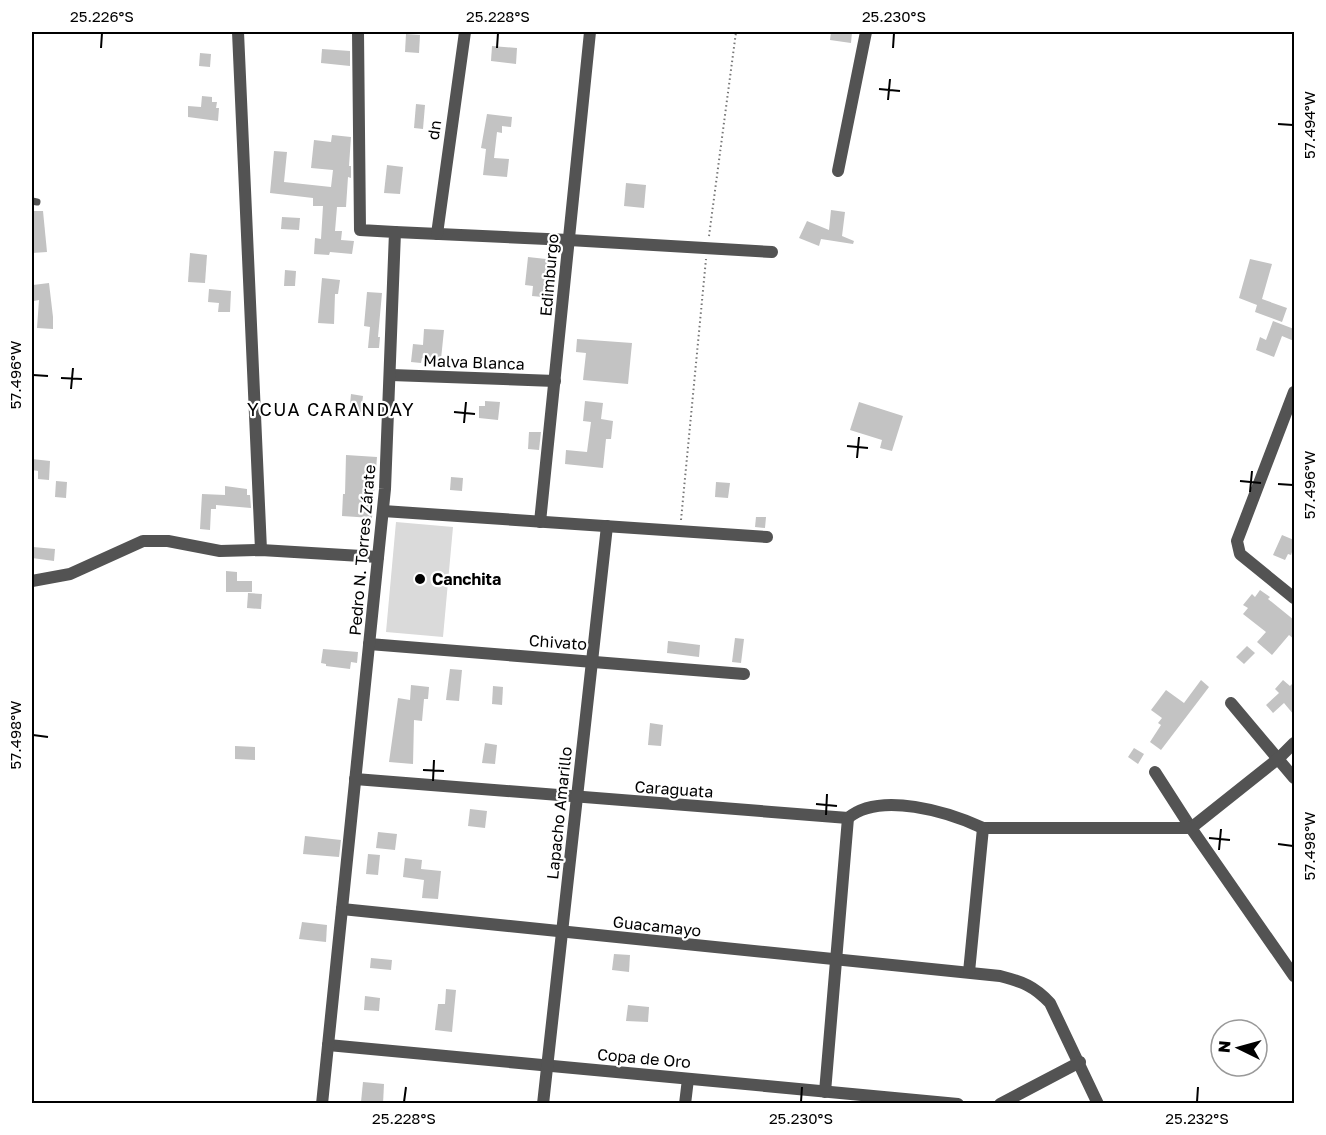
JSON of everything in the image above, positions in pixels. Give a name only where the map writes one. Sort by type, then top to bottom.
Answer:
[{"type":"street","points":[[238,32],[261,550]]},
{"type":"street","points":[[358,32],[360,230],[772,252]]},
{"type":"street","name":"dn","points":[[437,234],[465,32]]},
{"type":"street","name":"Edimburgo","points":[[540,522],[590,32]]},
{"type":"street","points":[[838,171],[866,32]]},
{"type":"street","name":"Pedro N. Torres Zárate","points":[[322,1104],[383,511],[391,375],[395,232]]},
{"type":"street","name":"Malva Blanca","points":[[391,375],[555,381]]},
{"type":"street","points":[[1294,392],[1237,541],[1240,554],[1294,598]]},
{"type":"street","points":[[383,511],[767,537]]},
{"type":"street","name":"Lapacho Amarillo","points":[[543,1104],[607,526]]},
{"type":"street","points":[[32,582],[70,574],[143,541],[168,541],[220,551],[261,550],[378,557]]},
{"type":"street","name":"Chivato","points":[[369,644],[744,674]]},
{"type":"street","points":[[1231,703],[1280,758],[1294,778]]},
{"type":"street","points":[[969,972],[983,828],[1191,828],[1280,758],[1294,743]]},
{"type":"street","points":[[1155,772],[1294,976]]},
{"type":"street","name":"Caraguata","points":[[356,779],[848,818],[857,811],[878,805],[903,806],[961,818],[983,828]]},
{"type":"street","points":[[825,1092],[848,818]]},
{"type":"street","name":"Guacamayo","points":[[342,909],[562,933],[969,972],[1024,982],[1039,991],[1050,1003],[1098,1104]]},
{"type":"street","name":"Copa de Oro","points":[[328,1045],[958,1104]]},
{"type":"street","points":[[1000,1104],[1080,1062]]},
{"type":"street","points":[[686,1104],[688,1079]]},
{"type":"path","points":[[680,531],[707,249],[736,32]]},
{"type":"shaded area","name":"Canchita","points":[[396,522],[453,527],[443,637],[386,632]]},
{"type":"building","points":[[831,32],[852,32],[851,43],[830,40]]},
{"type":"building","points":[[406,34],[420,35],[419,53],[405,52]]},
{"type":"building","points":[[492,46],[517,48],[516,64],[491,61]]},
{"type":"building","points":[[322,49],[350,51],[350,66],[321,63]]},
{"type":"building","points":[[200,53],[211,54],[210,67],[199,66]]},
{"type":"building","points":[[202,96],[212,97],[212,102],[217,102],[218,121],[188,117],[188,106],[201,107]]},
{"type":"building","points":[[416,104],[425,105],[423,129],[414,128]]},
{"type":"building","points":[[487,114],[512,117],[511,127],[502,126],[502,133],[497,132],[494,158],[509,159],[507,177],[483,175],[486,149],[481,148]]},
{"type":"building","points":[[332,135],[351,137],[349,166],[351,166],[351,178],[348,177],[346,207],[337,207],[335,231],[342,231],[341,240],[354,241],[352,254],[330,252],[329,255],[314,254],[315,238],[321,239],[323,206],[313,206],[313,198],[270,193],[274,151],[287,152],[284,182],[331,187],[333,170],[311,168],[314,140],[331,142]]},
{"type":"building","points":[[387,165],[403,167],[400,194],[384,193]]},
{"type":"building","points":[[626,183],[646,185],[644,208],[624,206]]},
{"type":"building","points":[[831,210],[845,212],[842,236],[854,241],[853,244],[821,239],[819,246],[799,238],[807,221],[829,230]]},
{"type":"building","points":[[32,211],[43,211],[47,252],[32,253]]},
{"type":"building","points":[[282,217],[300,218],[299,230],[281,229]]},
{"type":"building","points":[[190,253],[207,255],[205,283],[188,282]]},
{"type":"building","points":[[528,257],[546,259],[545,262],[554,263],[551,288],[554,288],[553,298],[532,296],[533,286],[525,285]]},
{"type":"building","points":[[1250,259],[1272,264],[1262,299],[1287,308],[1282,322],[1255,312],[1257,305],[1239,298]]},
{"type":"building","points":[[285,270],[296,271],[295,286],[284,286]]},
{"type":"building","points":[[322,278],[340,280],[338,294],[335,294],[334,324],[318,323]]},
{"type":"building","points":[[49,283],[53,329],[37,328],[39,300],[34,301],[33,285]]},
{"type":"building","points":[[209,289],[231,291],[230,312],[218,312],[219,303],[208,302]]},
{"type":"building","points":[[367,292],[382,293],[379,348],[368,348],[370,327],[364,326]]},
{"type":"building","points":[[1273,321],[1294,329],[1294,341],[1282,336],[1274,357],[1256,350],[1260,337],[1266,340]]},
{"type":"building","points":[[424,329],[444,330],[441,359],[422,358],[421,363],[411,362],[413,344],[423,345]]},
{"type":"building","points":[[577,339],[632,343],[628,384],[583,380],[586,353],[576,352]]},
{"type":"building","points":[[351,394],[363,396],[361,412],[352,411]]},
{"type":"building","points":[[485,401],[500,402],[498,420],[479,418],[479,406],[485,406]]},
{"type":"building","points":[[585,401],[603,403],[601,419],[613,421],[611,439],[606,439],[603,468],[565,464],[566,450],[587,452],[591,422],[583,421]]},
{"type":"building","points":[[859,402],[903,416],[892,451],[880,448],[882,440],[850,430]]},
{"type":"building","points":[[529,432],[541,432],[539,450],[528,449]]},
{"type":"building","points":[[346,455],[377,457],[372,518],[342,516]]},
{"type":"building","points":[[32,459],[50,461],[49,480],[38,479],[38,471],[32,470]]},
{"type":"building","points":[[451,477],[463,478],[462,491],[450,490]]},
{"type":"building","points":[[56,481],[67,482],[66,498],[55,497]]},
{"type":"building","points":[[716,482],[730,483],[728,498],[715,497]]},
{"type":"building","points":[[225,486],[247,489],[251,508],[216,505],[216,509],[211,509],[210,530],[200,529],[202,494],[225,495]]},
{"type":"building","points":[[756,517],[766,517],[765,528],[755,527]]},
{"type":"building","points":[[1282,535],[1294,540],[1294,553],[1288,554],[1285,560],[1273,555]]},
{"type":"building","points":[[33,547],[55,549],[54,561],[32,558]]},
{"type":"building","points":[[226,571],[237,572],[237,581],[252,581],[252,592],[226,592]]},
{"type":"building","points":[[1260,590],[1294,620],[1294,639],[1289,635],[1272,655],[1257,642],[1266,632],[1243,614],[1248,608],[1243,605],[1252,594],[1255,597]]},
{"type":"building","points":[[248,593],[262,594],[261,609],[247,608]]},
{"type":"building","points":[[735,638],[744,639],[741,663],[732,662]]},
{"type":"building","points":[[668,641],[700,645],[699,657],[667,653]]},
{"type":"building","points":[[1247,646],[1255,653],[1244,664],[1236,657]]},
{"type":"building","points":[[323,649],[358,652],[357,663],[351,662],[350,669],[326,666],[321,663]]},
{"type":"building","points":[[450,669],[462,670],[459,701],[446,700]]},
{"type":"building","points":[[1201,680],[1209,687],[1161,750],[1150,742],[1161,725],[1158,723],[1162,718],[1151,710],[1166,690],[1184,703]]},
{"type":"building","points":[[1283,680],[1290,686],[1294,682],[1294,715],[1284,703],[1273,713],[1266,705],[1279,693],[1275,689]]},
{"type":"building","points":[[411,685],[429,687],[428,699],[424,699],[422,721],[414,720],[413,764],[389,762],[398,698],[410,700]]},
{"type":"building","points":[[493,686],[503,687],[502,705],[492,704]]},
{"type":"building","points":[[650,723],[663,725],[661,746],[648,745]]},
{"type":"building","points":[[485,743],[497,745],[495,764],[482,763]]},
{"type":"building","points":[[235,746],[255,747],[255,760],[235,759]]},
{"type":"building","points":[[1134,748],[1144,754],[1138,764],[1128,757]]},
{"type":"building","points":[[470,809],[487,811],[485,828],[468,826]]},
{"type":"building","points":[[378,832],[397,834],[395,850],[376,848]]},
{"type":"building","points":[[305,836],[341,840],[339,857],[303,854]]},
{"type":"building","points":[[368,854],[380,855],[378,875],[366,874]]},
{"type":"building","points":[[405,858],[422,860],[421,869],[441,871],[438,899],[422,898],[424,880],[403,877]]},
{"type":"building","points":[[302,922],[327,925],[326,942],[299,939]]},
{"type":"building","points":[[614,954],[630,955],[629,972],[612,970]]},
{"type":"building","points":[[371,958],[392,960],[391,970],[370,968]]},
{"type":"building","points":[[446,989],[456,990],[452,1032],[435,1030],[438,1004],[445,1004]]},
{"type":"building","points":[[365,996],[380,998],[379,1011],[364,1010]]},
{"type":"building","points":[[628,1005],[649,1007],[648,1022],[626,1021]]},
{"type":"building","points":[[363,1082],[384,1084],[383,1104],[361,1102]]},
{"type":"place","name":"Canchita","points":[[420,579]]},
{"type":"district","name":"YCUA CARANDAY","points":[[331,410]]}]
